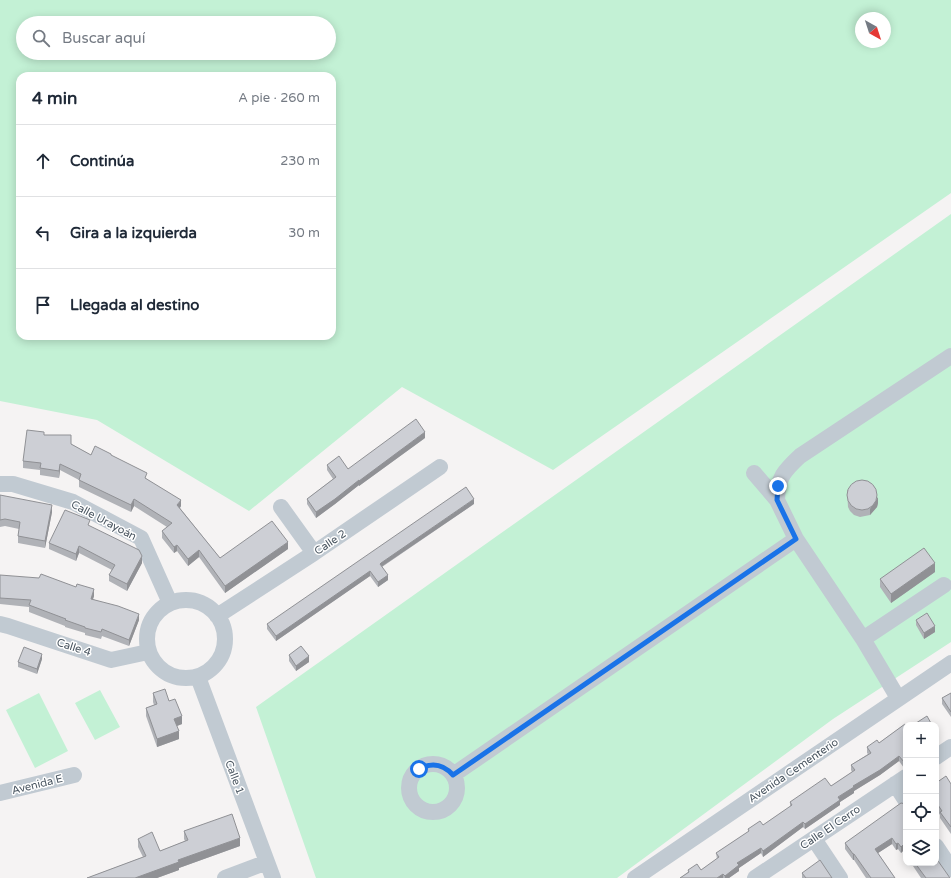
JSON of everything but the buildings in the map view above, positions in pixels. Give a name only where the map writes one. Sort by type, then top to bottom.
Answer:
[{"type":"street","points":[[777,500],[778,486],[786,469],[800,456],[951,356]]},
{"type":"street","name":"Calle 2","points":[[217,616],[314,553],[440,467]]},
{"type":"street","points":[[754,473],[777,500],[796,539],[863,639],[898,698]]},
{"type":"street","name":"Calle Urayoán","points":[[0,484],[13,484],[73,502],[140,538],[170,603]]},
{"type":"street","points":[[281,507],[314,553]]},
{"type":"street","points":[[453,775],[796,539]]},
{"type":"street","points":[[863,639],[895,625],[944,585]]},
{"type":"street","points":[[183,600],[196,601],[208,606],[217,616],[224,629],[225,644],[220,658],[211,669],[198,676],[177,678],[159,669],[148,652],[146,637],[149,623],[158,611],[170,603],[183,600]]},
{"type":"street","name":"Calle 4","points":[[0,624],[111,660],[148,652]]},
{"type":"street","name":"Avenida Cementerio","points":[[635,878],[951,663]]},
{"type":"street","name":"Calle 1","points":[[198,676],[273,878]]},
{"type":"street","points":[[939,755],[951,747]]},
{"type":"street","name":"Avenida E","points":[[0,793],[74,774]]},
{"type":"street","points":[[900,780],[904,794]]},
{"type":"street","name":"Calle El Cerro","points":[[755,878],[900,780]]},
{"type":"street","points":[[814,838],[840,878]]},
{"type":"street","points":[[939,851],[951,869]]},
{"type":"street","points":[[225,878],[267,862]]},
{"type":"green space","points":[[0,0],[951,0],[951,193],[553,470],[402,387],[249,511],[97,420],[0,401]]},
{"type":"green space","points":[[951,214],[951,642],[833,719],[617,878],[316,878],[256,707]]},
{"type":"green space","points":[[100,690],[120,727],[95,740],[75,703]]},
{"type":"green space","points":[[39,693],[68,751],[35,768],[6,710]]},
{"type":"route","points":[[419,769],[426,765],[434,764],[448,769],[453,775],[796,539],[777,500],[778,486]]}]
